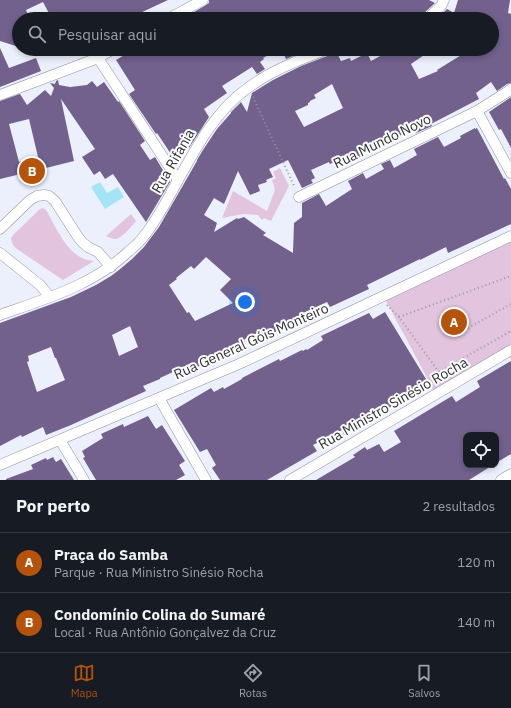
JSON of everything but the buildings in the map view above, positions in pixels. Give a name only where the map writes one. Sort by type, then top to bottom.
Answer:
[{"type":"street","points":[[181,12],[203,0]]},
{"type":"street","points":[[436,12],[444,0]]},
{"type":"street","points":[[0,95],[101,56]]},
{"type":"street","name":"Rua Rifania","points":[[0,315],[66,292],[111,267],[144,237],[209,129],[221,112],[248,87],[269,74],[308,56]]},
{"type":"street","points":[[98,58],[178,180]]},
{"type":"street","name":"Rua Mundo Novo","points":[[299,197],[477,111],[511,89]]},
{"type":"street","points":[[477,111],[511,173]]},
{"type":"street","points":[[0,229],[30,200],[38,196],[49,196],[55,201],[83,243],[98,252],[111,267]]},
{"type":"street","name":"Rua General Góis Monteiro","points":[[0,465],[239,364],[511,236]]},
{"type":"street","points":[[0,253],[40,284],[50,297]]},
{"type":"street","name":"Rua Ministro Sinésio Rocha","points":[[290,480],[511,350]]},
{"type":"street","points":[[159,398],[206,480]]},
{"type":"street","points":[[60,440],[84,480]]},
{"type":"street","points":[[501,480],[511,474]]},
{"type":"path","points":[[248,87],[299,197]]},
{"type":"path","points":[[399,317],[511,276]]},
{"type":"path","points":[[380,298],[399,317],[439,372],[447,388]]},
{"type":"path","points":[[468,328],[511,304]]},
{"type":"path","points":[[439,372],[511,331]]},
{"type":"shaded area","points":[[280,168],[289,186],[271,221],[264,218],[262,220],[258,215],[244,214],[222,218],[233,191],[267,211],[275,190],[272,180],[276,178],[273,172]]},
{"type":"shaded area","points":[[43,208],[46,210],[61,237],[70,249],[86,260],[94,261],[63,280],[17,249],[11,238],[40,209]]},
{"type":"shaded area","points":[[131,214],[136,221],[124,234],[116,239],[106,236]]},
{"type":"shaded area","points":[[511,241],[511,344],[434,391],[385,299]]},
{"type":"water","points":[[100,182],[107,193],[118,187],[124,197],[105,209],[91,187]]},
{"type":"place","name":"Condomínio Colina do Sumaré","points":[[32,171]]},
{"type":"place","name":"Praça do Samba","points":[[454,322]]}]
